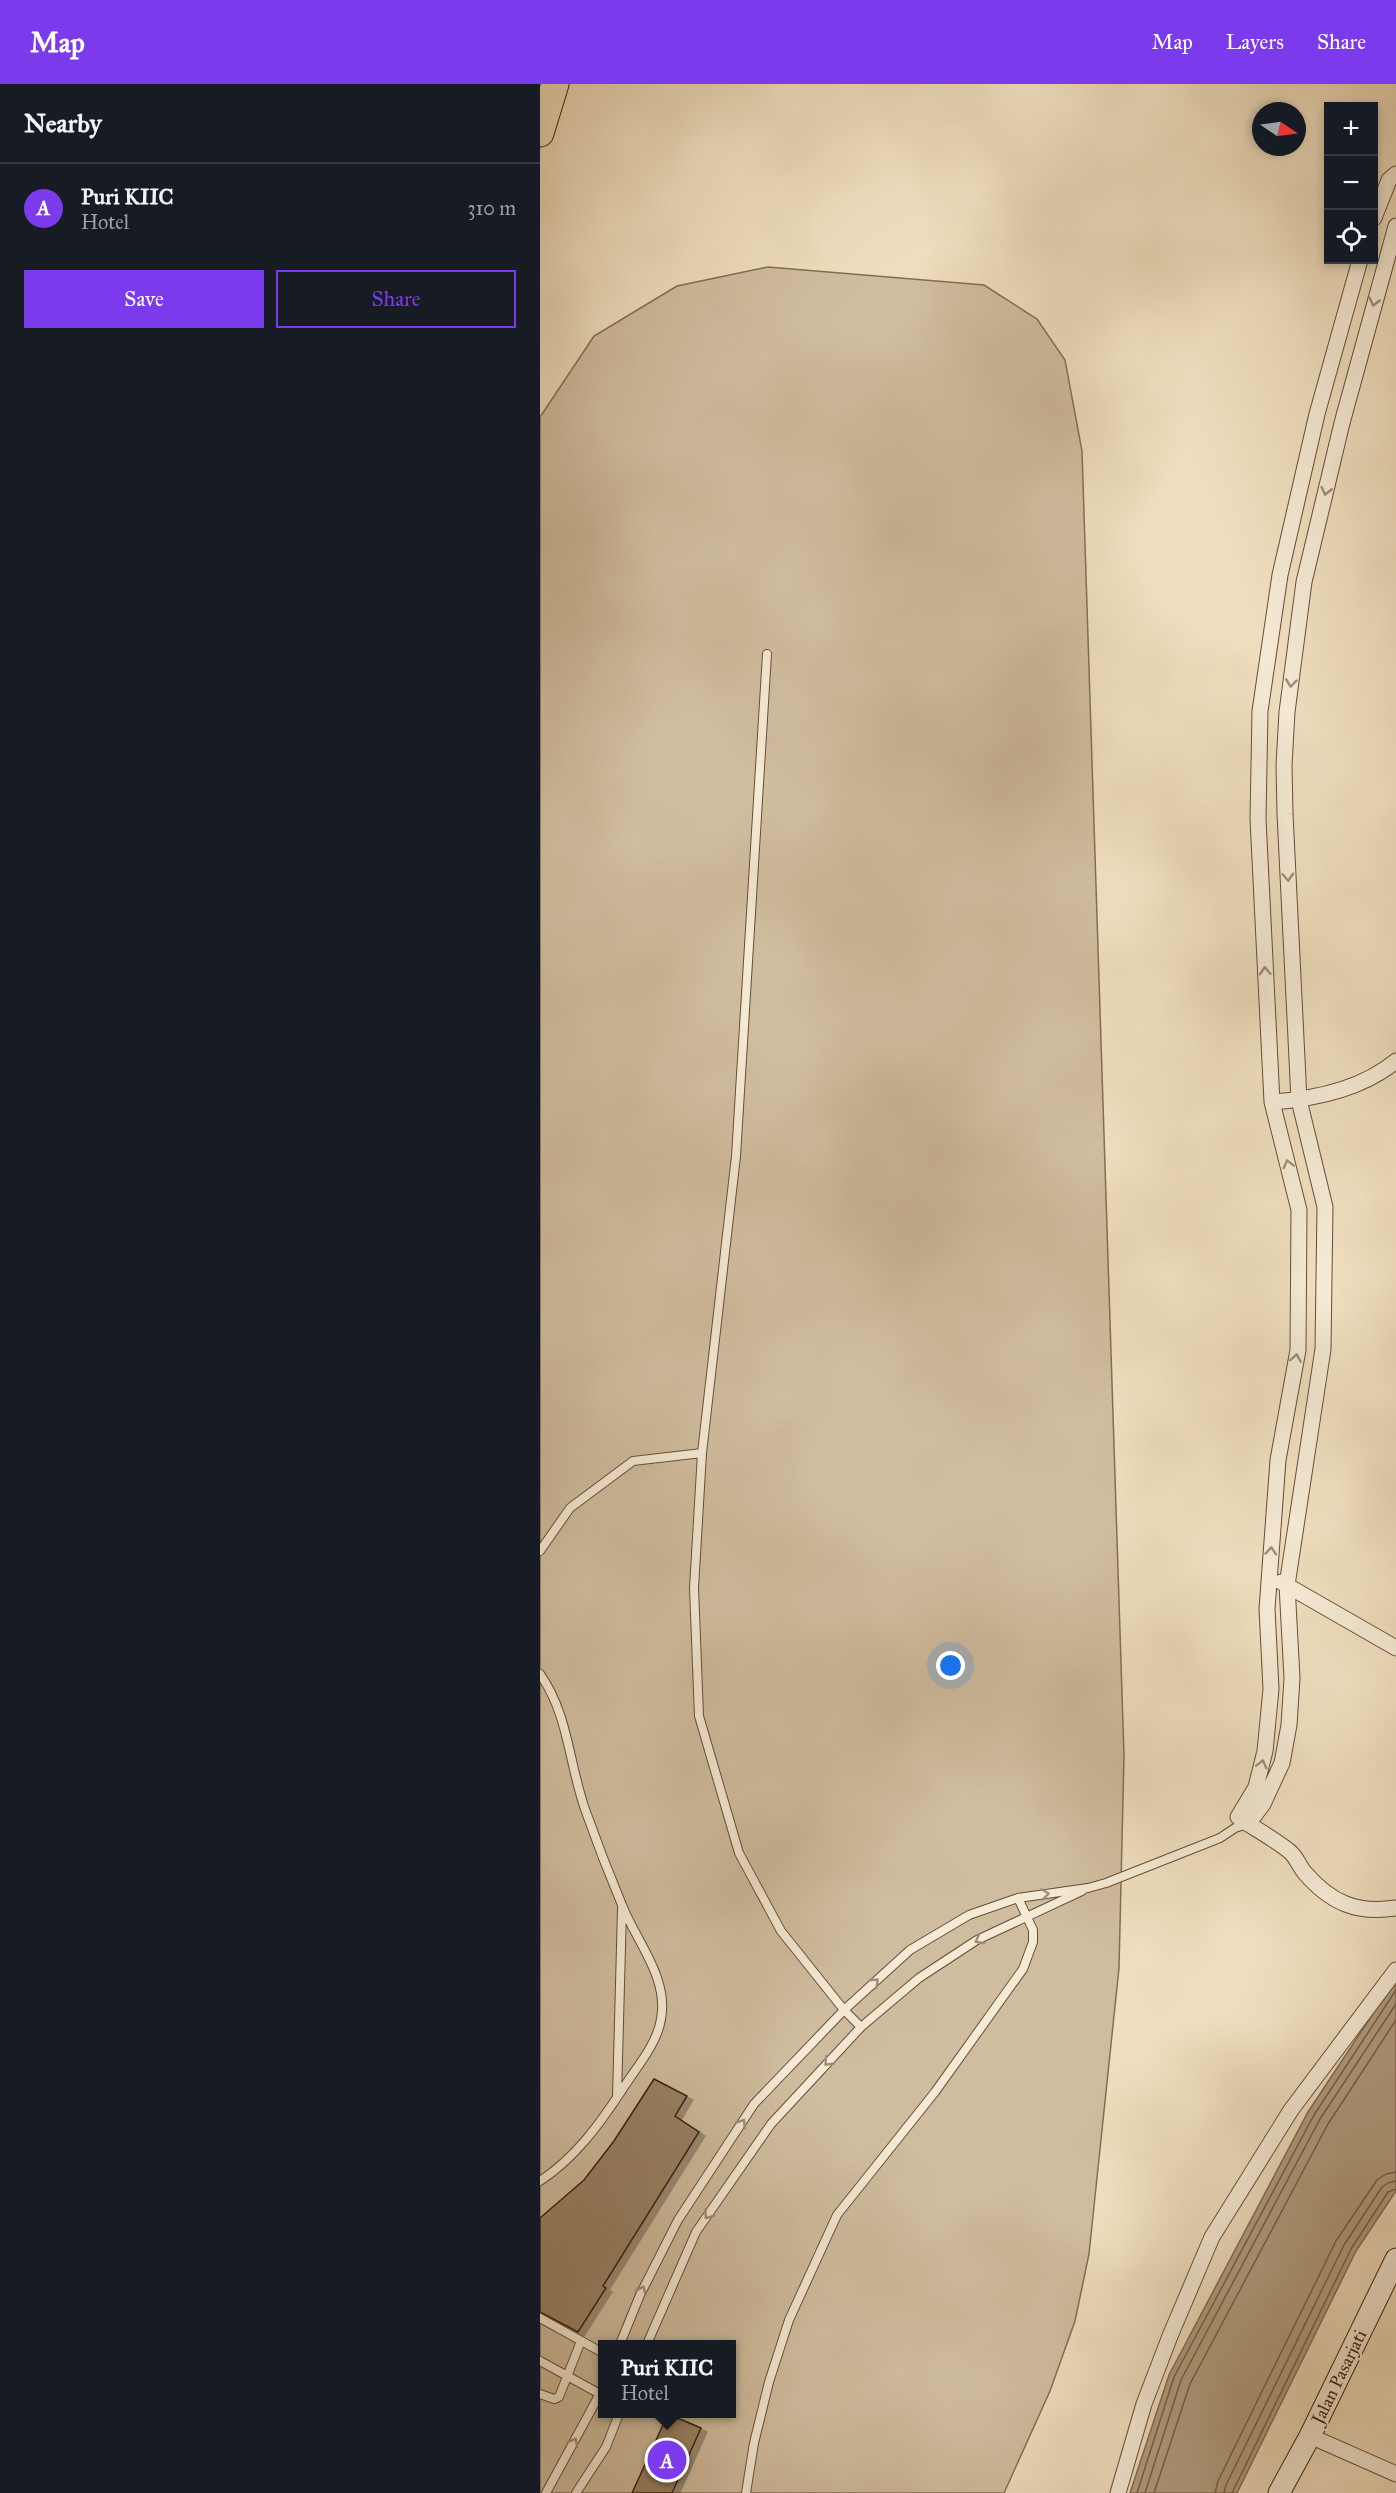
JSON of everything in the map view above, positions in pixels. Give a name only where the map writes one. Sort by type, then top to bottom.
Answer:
[{"type":"highway","points":[[540,133],[555,84]]},
{"type":"main road","name":"Jalan Pasarjati","points":[[1279,2493],[1310,2436],[1396,2259]]},
{"type":"street","points":[[1377,210],[1389,180],[1396,174]]},
{"type":"street","points":[[1240,1823],[1263,1804],[1282,1764],[1292,1678],[1287,1585],[1323,1349],[1325,1207],[1299,1100],[1284,765],[1287,712],[1304,582],[1342,423],[1396,226]]},
{"type":"street","points":[[1240,1823],[1256,1787],[1265,1751],[1271,1689],[1266,1609],[1278,1460],[1298,1350],[1299,1210],[1272,1102],[1258,819],[1260,711],[1280,575],[1317,414],[1359,264]]},
{"type":"street","points":[[1317,414],[1342,423]]},
{"type":"street","points":[[1272,1102],[1299,1100],[1352,1086],[1382,1073],[1396,1061]]},
{"type":"street","points":[[1269,1576],[1396,1648]]},
{"type":"street","points":[[1240,1823],[1291,1852],[1305,1874],[1327,1895],[1356,1907],[1374,1911],[1396,1908]]},
{"type":"street","points":[[1119,2493],[1144,2404],[1212,2237],[1291,2110],[1396,1970]]},
{"type":"street","points":[[1310,2436],[1396,2474]]},
{"type":"lane","points":[[767,654],[736,1156],[702,1453],[694,1588],[699,1716],[739,1853],[781,1932],[844,2010],[861,2027]]},
{"type":"lane","points":[[540,1551],[570,1508],[633,1461],[702,1453]]},
{"type":"lane","points":[[540,1674],[557,1704],[584,1808],[622,1907],[658,1979],[662,2008],[661,2021],[655,2039],[617,2098],[581,2147],[540,2181]]},
{"type":"lane","points":[[649,2340],[696,2232],[771,2124],[861,2027],[919,1978],[977,1940],[1088,1888],[1220,1838],[1240,1823]]},
{"type":"lane","points":[[622,2340],[640,2295],[678,2220],[754,2104],[844,2010],[910,1950],[969,1915],[1018,1898],[1088,1888]]},
{"type":"lane","points":[[746,2493],[756,2433],[769,2382],[789,2320],[837,2215],[935,2092],[1023,1969],[1033,1942],[1033,1930],[1018,1898]]},
{"type":"lane","points":[[617,2098],[622,1907]]},
{"type":"lane","points":[[540,2318],[598,2350]]},
{"type":"lane","points":[[540,2394],[554,2399],[559,2397],[581,2341]]},
{"type":"lane","points":[[540,2361],[568,2377],[598,2390]]},
{"type":"lane","points":[[546,2493],[598,2397]]},
{"type":"lane","points":[[576,2493],[606,2447],[617,2418]]},
{"type":"shaded area","points":[[768,267],[984,285],[1037,319],[1065,360],[1082,451],[1124,1756],[1119,1968],[1089,2254],[1075,2321],[1050,2391],[1004,2493],[540,2493],[540,417],[594,336],[677,286]]},
{"type":"water","points":[[1396,1979],[1396,2191],[1356,2251],[1237,2493],[1130,2493],[1169,2375],[1308,2112]]},
{"type":"building","points":[[654,2079],[687,2096],[675,2116],[699,2132],[603,2286],[606,2288],[578,2332],[540,2312],[540,2218],[584,2180],[614,2141]]},
{"type":"building","points":[[666,2418],[677,2418],[701,2428],[672,2493],[632,2493]]},
{"type":"place","name":"Puri KIIC","points":[[667,2460]]}]
